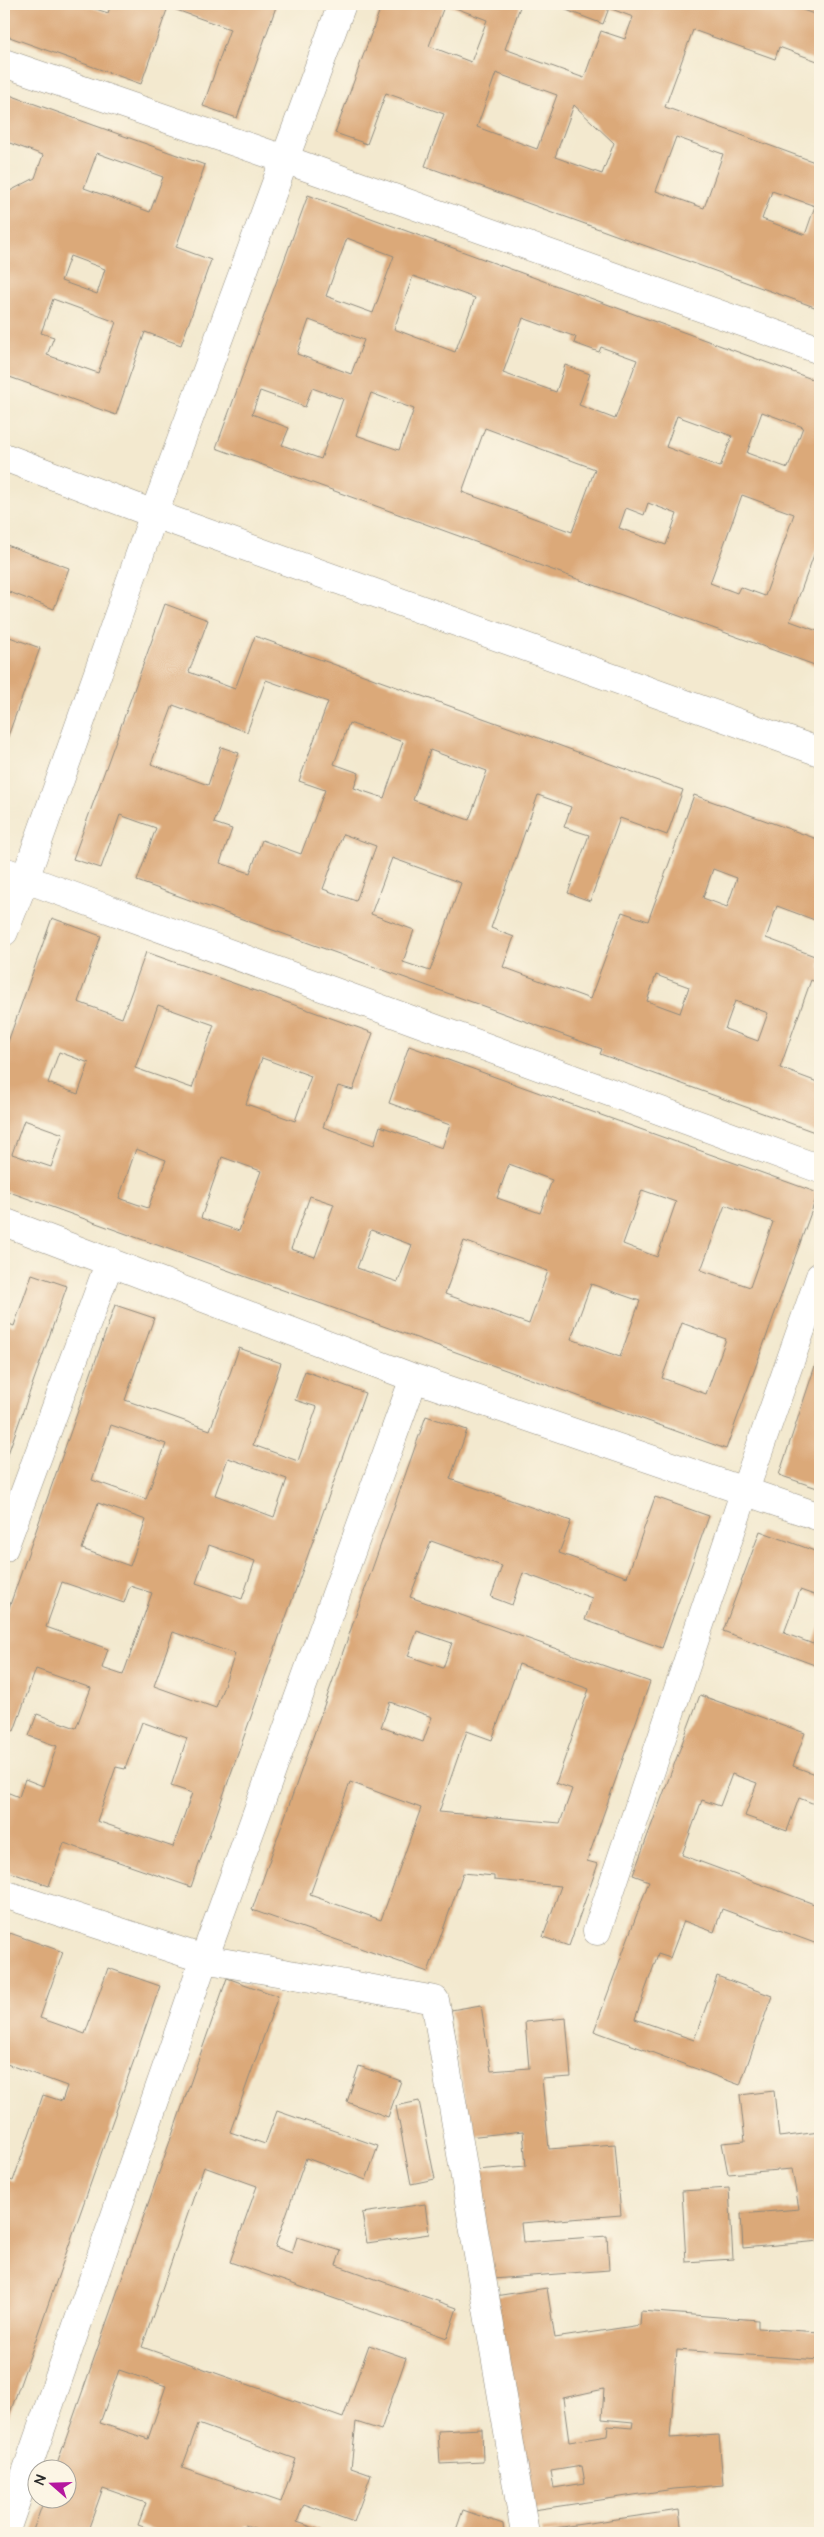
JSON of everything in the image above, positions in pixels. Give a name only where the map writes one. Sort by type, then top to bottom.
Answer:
[{"type":"street","points":[[4,932],[14,875],[154,514],[342,4]]},
{"type":"street","points":[[4,63],[284,159],[820,350]]},
{"type":"street","points":[[4,457],[154,514],[820,752]]},
{"type":"street","points":[[14,875],[820,1169]]},
{"type":"street","points":[[4,1222],[414,1378],[820,1517]]},
{"type":"street","points":[[4,1548],[110,1261]]},
{"type":"street","points":[[597,1931],[745,1490],[820,1276]]},
{"type":"street","points":[[5,2533],[204,1959],[414,1378]]},
{"type":"street","points":[[4,1894],[204,1959],[435,2000],[525,2533]]},
{"type":"building","points":[[4,4],[81,4],[108,13],[111,4],[277,4],[237,118],[203,106],[230,29],[168,7],[141,84],[4,35]]},
{"type":"building","points":[[382,4],[445,4],[521,4],[505,49],[584,78],[601,31],[625,39],[633,17],[609,8],[603,24],[566,10],[568,4],[785,4],[820,16],[820,62],[779,47],[775,59],[693,30],[665,107],[820,164],[820,250],[818,256],[820,257],[820,309],[425,166],[444,114],[386,93],[367,144],[335,133]],"holes":[[[445,4],[487,20],[471,62],[429,46]],[[496,73],[557,95],[537,149],[477,127]],[[574,105],[614,143],[602,174],[555,157]],[[676,137],[723,154],[704,208],[656,191]],[[772,191],[815,206],[805,235],[762,219]]]},
{"type":"building","points":[[4,93],[205,165],[176,247],[211,260],[181,345],[145,332],[116,415],[4,375],[4,190],[8,192],[35,178],[43,155],[4,141]],"holes":[[[97,153],[163,177],[150,212],[84,188]],[[70,256],[105,269],[97,294],[61,281]],[[53,299],[116,322],[98,373],[47,355],[54,337],[41,333]]]},
{"type":"building","points":[[308,195],[820,382],[820,538],[790,621],[820,632],[820,667],[216,448]],"holes":[[[347,238],[394,256],[373,313],[326,296]],[[413,276],[475,298],[455,352],[394,329]],[[523,318],[576,337],[574,343],[599,352],[601,347],[637,360],[615,419],[579,405],[590,374],[565,365],[556,392],[503,373]],[[309,320],[364,340],[351,374],[297,354]],[[312,388],[343,399],[321,459],[282,445],[289,428],[252,414],[260,391],[305,407]],[[371,393],[414,409],[399,450],[356,435]],[[762,412],[803,427],[788,468],[747,453]],[[677,416],[732,436],[720,467],[666,447]],[[485,428],[595,469],[572,532],[462,492]],[[742,495],[794,514],[765,596],[740,587],[737,593],[710,583]],[[648,503],[677,514],[666,545],[619,528],[626,508],[644,515]]]},
{"type":"building","points":[[4,544],[69,568],[54,609],[4,590]]},
{"type":"building","points":[[165,604],[208,620],[189,672],[235,689],[255,636],[683,790],[667,835],[620,818],[590,901],[568,893],[589,835],[564,827],[571,807],[538,795],[491,928],[514,937],[503,967],[590,999],[622,912],[648,921],[694,795],[820,840],[820,922],[777,906],[766,938],[820,958],[820,984],[811,980],[780,1068],[820,1083],[820,1134],[600,1054],[602,1049],[137,881],[156,828],[120,815],[101,868],[73,859]],"holes":[[[266,680],[328,702],[299,781],[325,790],[301,854],[262,840],[250,873],[220,863],[232,829],[214,823],[239,753],[221,747],[208,785],[151,764],[173,705],[247,732]],[[349,723],[403,742],[384,798],[354,788],[359,773],[334,764]],[[430,750],[487,771],[469,820],[413,800]],[[343,834],[376,846],[356,901],[323,889]],[[392,858],[461,883],[430,971],[403,962],[414,930],[371,914]],[[713,869],[737,878],[727,907],[703,898]],[[656,975],[689,987],[680,1013],[647,1001]],[[735,1001],[768,1013],[758,1041],[725,1029]]]},
{"type":"building","points":[[4,635],[40,648],[4,747]]},
{"type":"building","points":[[52,918],[101,936],[78,1002],[122,1018],[146,952],[373,1033],[353,1090],[338,1086],[323,1127],[374,1145],[380,1126],[442,1148],[450,1125],[389,1103],[409,1046],[818,1193],[726,1449],[4,1190],[4,1053]],"holes":[[[158,1005],[214,1025],[192,1088],[135,1068]],[[59,1052],[89,1063],[78,1094],[48,1083]],[[262,1058],[311,1076],[295,1121],[246,1104]],[[24,1120],[63,1134],[51,1167],[12,1154]],[[136,1149],[166,1160],[148,1208],[119,1198]],[[222,1157],[261,1171],[239,1231],[201,1218]],[[509,1164],[552,1180],[540,1213],[497,1198]],[[642,1190],[676,1202],[657,1257],[623,1244]],[[310,1196],[334,1204],[315,1257],[291,1249]],[[725,1205],[773,1222],[750,1287],[701,1270]],[[371,1230],[412,1245],[398,1282],[357,1268]],[[464,1241],[548,1271],[529,1324],[445,1294]],[[591,1284],[640,1301],[620,1357],[571,1339]],[[682,1323],[726,1339],[706,1394],[662,1378]]]},
{"type":"building","points":[[32,1274],[67,1286],[4,1465],[4,1322],[14,1326]]},
{"type":"building","points":[[115,1305],[154,1318],[125,1400],[210,1430],[239,1348],[281,1363],[253,1445],[298,1461],[317,1407],[295,1400],[305,1371],[365,1393],[191,1887],[64,1843],[49,1886],[4,1870],[4,1791],[19,1797],[25,1779],[43,1786],[57,1746],[29,1736],[37,1714],[76,1728],[91,1688],[36,1669],[14,1731],[6,1728],[4,1733],[4,1622]],"holes":[[[111,1425],[166,1444],[146,1499],[92,1480]],[[228,1458],[287,1479],[274,1517],[215,1495]],[[98,1503],[146,1520],[130,1566],[82,1549]],[[209,1545],[255,1561],[242,1599],[196,1583]],[[62,1582],[124,1603],[130,1586],[152,1593],[123,1675],[102,1668],[108,1649],[46,1627]],[[173,1632],[235,1654],[216,1708],[154,1686]],[[142,1722],[187,1738],[171,1786],[192,1793],[173,1847],[97,1821],[116,1767],[125,1769]]]},
{"type":"building","points":[[820,1351],[820,1489],[779,1475]]},
{"type":"building","points":[[426,1416],[467,1430],[450,1479],[571,1521],[559,1553],[627,1577],[655,1497],[709,1516],[662,1648],[585,1620],[592,1598],[523,1573],[512,1605],[491,1597],[502,1566],[431,1541],[410,1597],[650,1682],[587,1861],[598,1864],[569,1946],[543,1937],[561,1886],[494,1880],[494,1876],[463,1873],[428,1972],[252,1910]],"holes":[[[417,1631],[452,1643],[443,1668],[408,1656]],[[519,1664],[589,1689],[556,1783],[572,1789],[560,1823],[439,1812],[467,1731],[492,1740]],[[390,1702],[432,1717],[423,1742],[381,1727]],[[350,1782],[421,1808],[381,1920],[310,1895]]]},
{"type":"building","points":[[760,1531],[820,1553],[820,1597],[800,1590],[784,1633],[813,1644],[820,1624],[820,1667],[723,1631]]},
{"type":"building","points":[[700,1695],[805,1733],[793,1766],[820,1776],[820,1806],[799,1798],[787,1831],[745,1816],[757,1783],[732,1774],[720,1806],[702,1800],[682,1855],[814,1904],[820,1886],[820,1945],[722,1909],[714,1932],[684,1921],[670,1958],[658,1954],[635,2019],[694,2040],[717,1976],[772,1996],[740,2085],[594,2031],[649,1881],[633,1875]]},
{"type":"building","points":[[10,1933],[63,1952],[40,2018],[85,2034],[108,1968],[160,1986],[4,2430],[4,2255],[7,2245],[4,2244],[4,2178],[13,2181],[43,2095],[62,2101],[67,2086],[4,2063],[4,1952]]},
{"type":"building","points":[[227,1978],[278,1996],[230,2132],[265,2144],[277,2111],[378,2146],[366,2180],[306,2158],[275,2247],[292,2253],[297,2237],[341,2251],[336,2265],[457,2308],[447,2338],[230,2262],[257,2186],[204,2167],[142,2347],[343,2418],[369,2345],[406,2358],[381,2430],[356,2422],[351,2468],[371,2475],[354,2522],[304,2504],[297,2522],[329,2533],[270,2533],[245,2525],[242,2533],[161,2533],[138,2525],[146,2503],[103,2488],[87,2533],[32,2533],[40,2510],[78,2510],[78,2460],[58,2460]],"holes":[[[119,2370],[166,2386],[148,2439],[100,2423]],[[198,2424],[296,2459],[281,2502],[182,2468]]]},
{"type":"building","points":[[481,2005],[491,2071],[529,2068],[525,2022],[566,2018],[571,2077],[542,2079],[549,2149],[615,2144],[621,2215],[521,2223],[523,2242],[607,2236],[609,2270],[493,2279],[475,2170],[526,2166],[523,2131],[468,2137],[463,2088],[451,2010]]},
{"type":"building","points":[[359,2066],[401,2081],[388,2117],[347,2102]]},
{"type":"building","points":[[774,2091],[779,2137],[820,2132],[820,2241],[743,2248],[741,2214],[799,2209],[792,2169],[728,2174],[722,2143],[745,2141],[740,2095]]},
{"type":"building","points":[[419,2101],[435,2179],[411,2184],[396,2106]]},
{"type":"building","points":[[729,2188],[733,2259],[686,2262],[682,2191]]},
{"type":"building","points":[[425,2204],[429,2234],[367,2243],[362,2213]]},
{"type":"building","points":[[547,2288],[555,2338],[640,2325],[641,2311],[758,2320],[758,2328],[820,2332],[820,2360],[677,2350],[670,2438],[719,2435],[723,2485],[674,2489],[527,2511],[495,2296]],"holes":[[[604,2389],[602,2419],[633,2422],[632,2428],[608,2426],[607,2436],[569,2442],[563,2398]],[[582,2466],[585,2483],[554,2488],[551,2471]]]},
{"type":"building","points":[[482,2429],[483,2462],[440,2464],[438,2431]]},
{"type":"building","points":[[463,2510],[503,2524],[504,2533],[455,2533]]},
{"type":"building","points":[[679,2510],[682,2533],[542,2533],[541,2530]]}]
